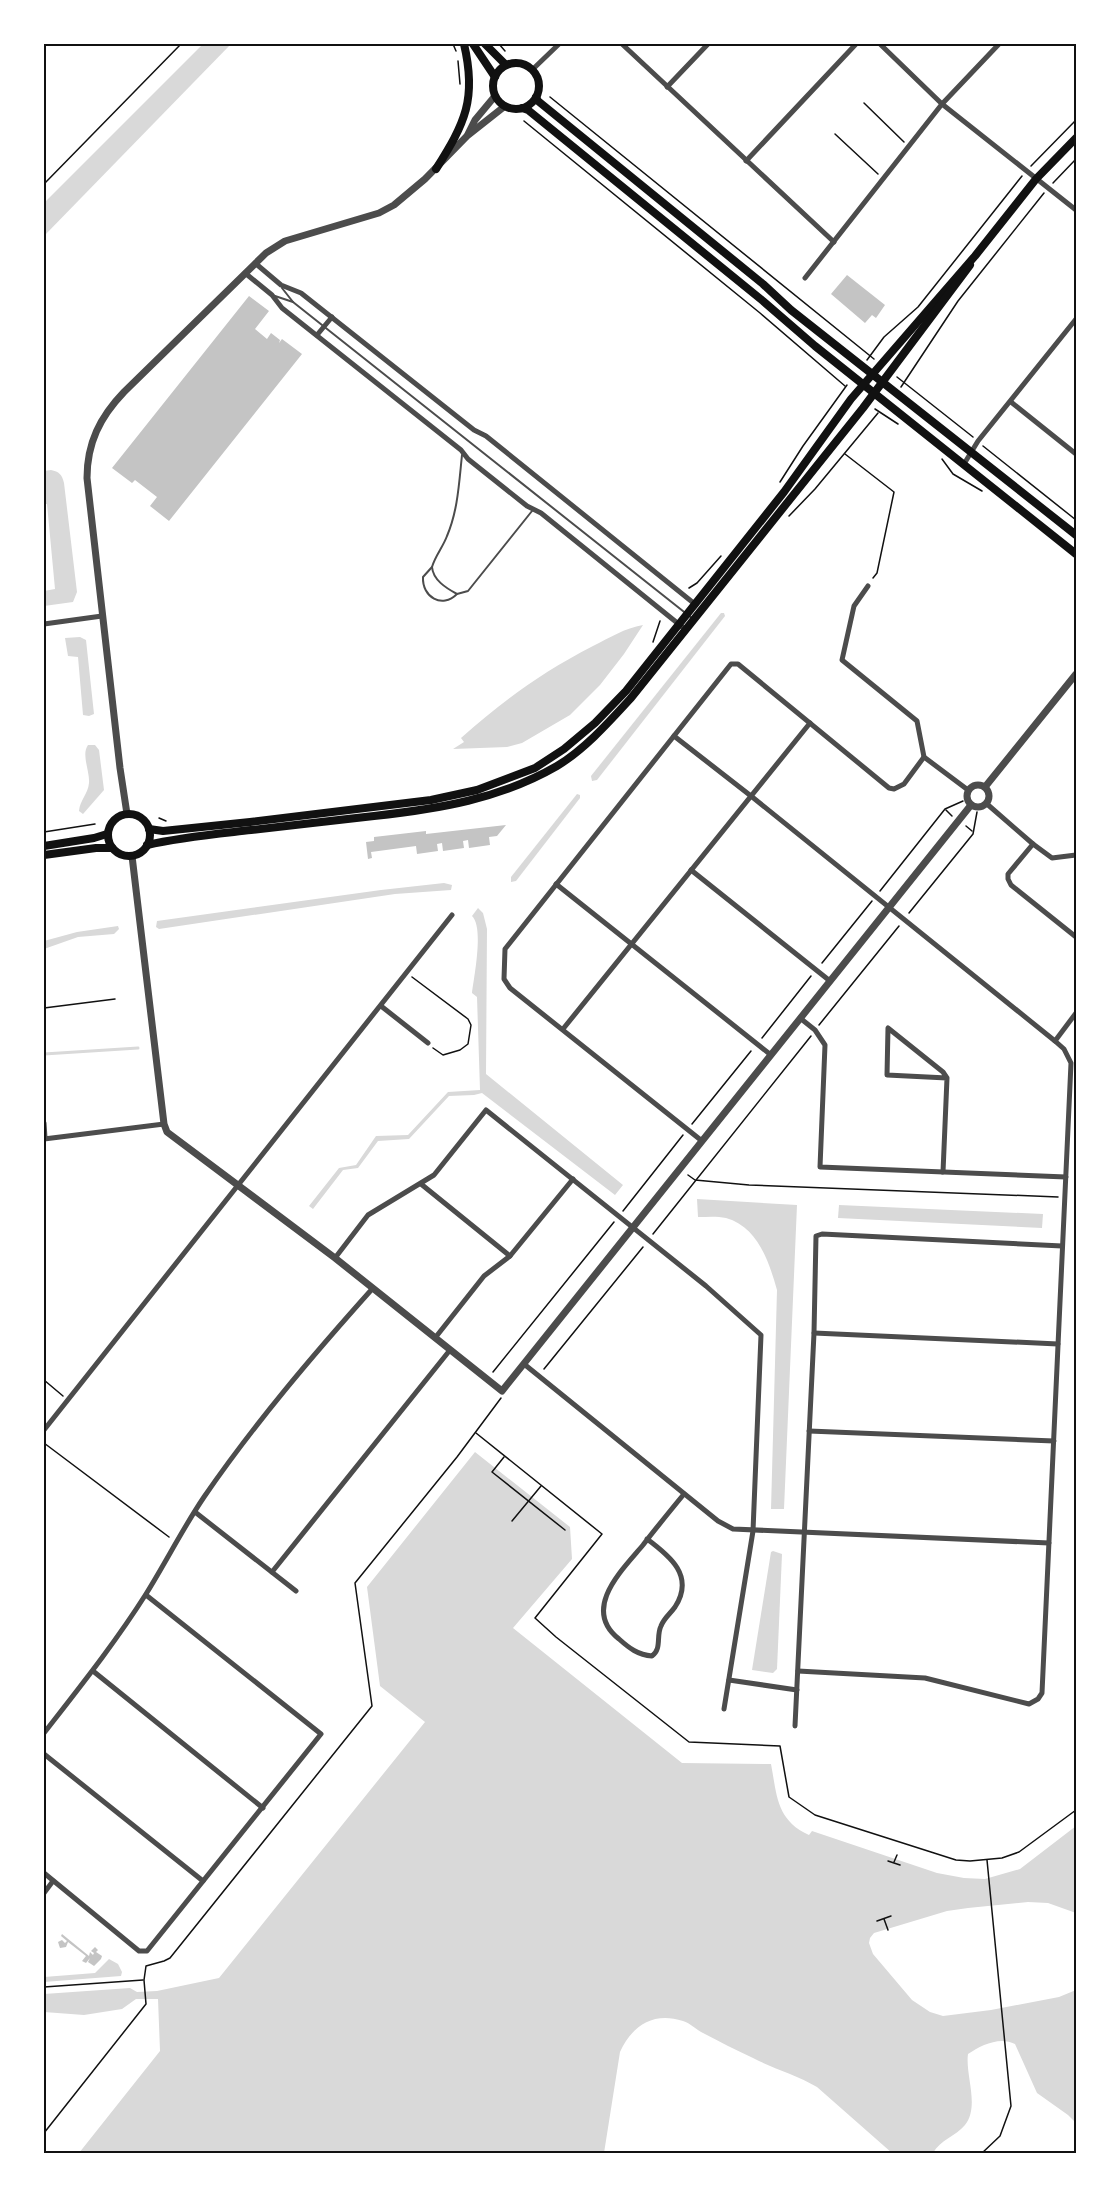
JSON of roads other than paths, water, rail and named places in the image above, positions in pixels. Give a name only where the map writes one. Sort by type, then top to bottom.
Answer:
[{"type":"main road","points":[[436,169],[460,130],[468,106],[464,44]]},
{"type":"main road","points":[[473,44],[495,77]]},
{"type":"main road","points":[[485,44],[506,65]]},
{"type":"main road","points":[[522,108],[536,97],[539,83],[532,70],[520,63],[506,65],[495,77],[493,85],[495,96],[506,106],[528,110],[875,393],[1077,554]]},
{"type":"main road","points":[[536,97],[546,108],[872,375],[1077,535]]},
{"type":"main road","points":[[147,845],[168,840],[430,810],[503,792],[558,765],[588,742],[631,698],[694,620],[699,607],[856,394],[975,256],[1036,179],[1077,138]]},
{"type":"main road","points":[[149,829],[163,831],[431,800],[477,790],[508,780],[550,759],[595,723],[626,691],[687,614],[699,607],[875,393],[965,274],[975,256]]},
{"type":"main road","points":[[127,814],[142,818],[149,829],[150,836],[147,845],[141,852],[132,856],[119,854],[112,848],[107,834],[112,821],[127,814]]},
{"type":"main road","points":[[44,846],[107,834]]},
{"type":"main road","points":[[44,855],[112,848]]},
{"type":"street","points":[[532,70],[559,44]]},
{"type":"street","points":[[622,44],[834,242]]},
{"type":"street","points":[[667,87],[708,44]]},
{"type":"street","points":[[746,160],[856,44]]},
{"type":"street","points":[[880,44],[942,104],[1077,210]]},
{"type":"street","points":[[805,278],[942,104],[999,44]]},
{"type":"street","points":[[467,136],[476,120],[495,96]]},
{"type":"street","points":[[127,814],[87,486],[87,464],[96,430],[109,408],[266,252],[285,242],[348,224],[386,209],[407,195],[467,136],[506,106]]},
{"type":"street","points":[[255,263],[281,285],[298,291],[474,430],[486,436],[699,607]]},
{"type":"street","points":[[245,273],[272,295],[282,308],[468,459],[686,630]]},
{"type":"street","points":[[317,335],[332,317]]},
{"type":"street","points":[[964,464],[978,441],[1077,319]]},
{"type":"street","points":[[1011,402],[1077,454]]},
{"type":"street","points":[[132,856],[164,1124],[167,1132],[335,1258],[502,1391],[890,908],[969,802],[968,790],[924,757],[916,721],[842,660],[854,606],[868,586]]},
{"type":"street","points":[[44,624],[102,616]]},
{"type":"street","points":[[702,1141],[510,988],[504,979],[505,949],[731,664],[738,664],[889,788],[894,789],[904,784],[924,757]]},
{"type":"street","points":[[985,787],[1077,674]]},
{"type":"street","points":[[563,1029],[810,723]]},
{"type":"street","points":[[674,736],[1055,1041],[1064,1049],[1071,1063],[1042,1693],[1038,1700],[1029,1704],[926,1678],[798,1671]]},
{"type":"street","points":[[968,790],[976,785],[985,787]]},
{"type":"street","points":[[969,802],[979,808],[987,804],[990,797],[985,787]]},
{"type":"street","points":[[987,804],[1052,858],[1077,855]]},
{"type":"street","points":[[1033,844],[1008,874],[1008,879],[1011,885],[1077,937]]},
{"type":"street","points":[[691,870],[830,981]]},
{"type":"street","points":[[556,884],[771,1055]]},
{"type":"street","points":[[44,1430],[452,915]]},
{"type":"street","points":[[381,1006],[428,1044]]},
{"type":"street","points":[[1055,1041],[1077,1013]]},
{"type":"street","points":[[800,1018],[815,1030],[825,1045],[820,1167],[1066,1177]]},
{"type":"street","points":[[942,1172],[947,1078],[943,1072],[888,1028],[887,1075],[947,1078]]},
{"type":"street","points":[[335,1258],[368,1215],[434,1175],[486,1110],[706,1286],[761,1335],[753,1532],[724,1709]]},
{"type":"street","points":[[44,1123],[44,1138],[164,1124]]},
{"type":"street","points":[[435,1338],[484,1276],[510,1256],[573,1179]]},
{"type":"street","points":[[421,1184],[510,1256]]},
{"type":"street","points":[[795,1726],[814,1333],[816,1236],[822,1234],[1062,1246]]},
{"type":"street","points":[[44,1733],[93,1671],[146,1595],[195,1512],[279,1397],[373,1288]]},
{"type":"street","points":[[814,1333],[1058,1344]]},
{"type":"street","points":[[272,1572],[450,1350]]},
{"type":"street","points":[[524,1364],[718,1521],[733,1529],[753,1532],[1049,1543]]},
{"type":"street","points":[[809,1431],[1054,1442]]},
{"type":"street","points":[[647,1539],[670,1556],[680,1571],[682,1584],[680,1597],[662,1622],[658,1649],[652,1656],[642,1655],[612,1634],[605,1623],[606,1595],[611,1583],[647,1539],[684,1494]]},
{"type":"street","points":[[195,1512],[296,1591]]},
{"type":"street","points":[[44,1874],[136,1948],[144,1952],[149,1950],[321,1734],[146,1595]]},
{"type":"street","points":[[93,1671],[263,1808]]},
{"type":"street","points":[[729,1680],[797,1690]]},
{"type":"street","points":[[44,1754],[203,1881]]},
{"type":"street","points":[[44,1893],[53,1881]]},
{"type":"lane","points":[[281,285],[292,302]]},
{"type":"lane","points":[[272,295],[292,302],[324,326],[694,620]]},
{"type":"lane","points":[[457,594],[450,600],[435,600],[428,595],[423,585],[423,577],[432,567],[447,538],[461,480],[463,453]]},
{"type":"lane","points":[[432,567],[436,578],[457,594],[464,594],[534,509]]},
{"type":"waterway","points":[[44,1054],[138,1048]]}]
